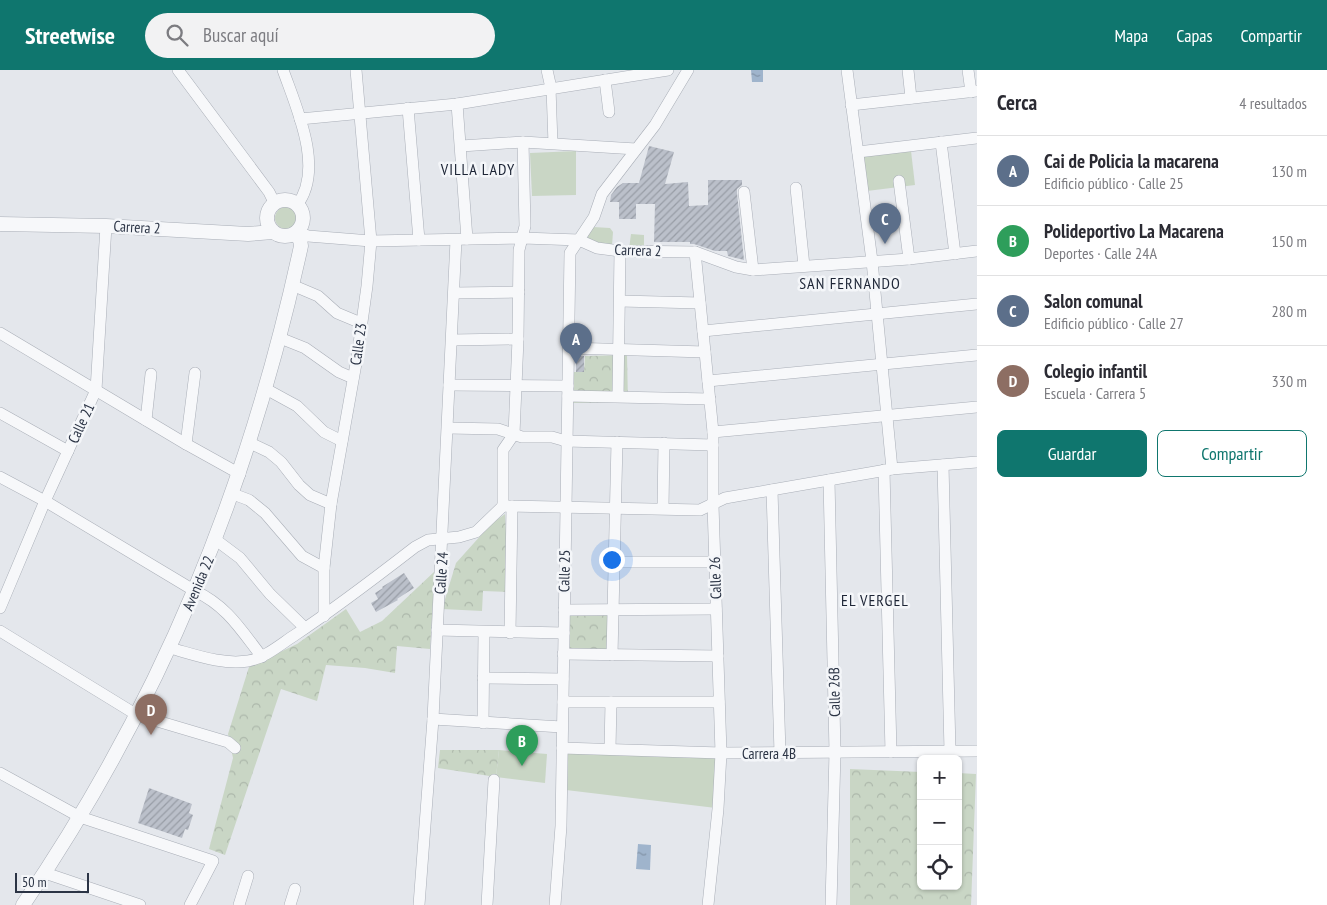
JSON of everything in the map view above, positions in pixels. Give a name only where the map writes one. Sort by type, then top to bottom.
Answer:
[{"type":"street","points":[[178,70],[264,185],[275,204]]},
{"type":"street","points":[[283,70],[300,119],[308,150],[308,173],[304,192],[297,205]]},
{"type":"street","name":"Calle 23","points":[[324,616],[324,568],[332,504],[353,378],[371,241],[356,70]]},
{"type":"street","points":[[547,70],[550,88],[553,144]]},
{"type":"street","points":[[300,119],[456,104],[668,70]]},
{"type":"street","name":"Calle 25","points":[[555,905],[561,826],[570,253],[594,217],[602,194],[655,125],[688,70]]},
{"type":"street","points":[[847,70],[872,261],[888,415],[890,752]]},
{"type":"street","points":[[908,70],[911,98]]},
{"type":"street","points":[[852,105],[974,91],[968,70]]},
{"type":"street","points":[[605,80],[609,112]]},
{"type":"street","name":"Calle 24","points":[[419,905],[433,719],[454,293],[462,240],[461,146],[456,104]]},
{"type":"street","points":[[408,108],[419,240]]},
{"type":"street","points":[[858,152],[977,138]]},
{"type":"street","points":[[461,146],[523,142],[636,149]]},
{"type":"street","points":[[510,633],[508,506],[503,450],[514,434],[518,339],[518,250],[525,226],[523,142]]},
{"type":"street","points":[[940,142],[955,254]]},
{"type":"street","points":[[899,181],[908,259]]},
{"type":"street","points":[[796,188],[804,266]]},
{"type":"street","points":[[744,192],[753,270]]},
{"type":"street","points":[[286,200],[297,205],[302,212],[303,219],[302,225],[296,233],[282,236],[273,232],[269,227],[267,218],[270,209],[275,204],[286,200]]},
{"type":"street","name":"Carrera 2","points":[[0,224],[106,226],[248,234],[273,232]]},
{"type":"street","name":"Calle 21","points":[[0,608],[45,502],[96,390],[106,226]]},
{"type":"street","name":"Carrera 2","points":[[296,233],[308,236],[371,241],[523,238],[579,240],[597,248],[620,251],[695,252],[736,267],[753,270],[908,259],[977,250]]},
{"type":"street","name":"Avenida 22","points":[[23,905],[80,817],[138,714],[170,648],[216,540],[250,443],[280,338],[301,242],[296,233]]},
{"type":"street","points":[[618,396],[620,251]]},
{"type":"street","name":"Calle 26","points":[[695,252],[713,432],[712,505],[722,753],[708,905]]},
{"type":"street","points":[[292,285],[318,296],[337,313],[361,323]]},
{"type":"street","points":[[454,293],[519,292]]},
{"type":"street","points":[[620,301],[700,303]]},
{"type":"street","points":[[703,331],[977,304]]},
{"type":"street","points":[[0,333],[240,474]]},
{"type":"street","points":[[280,338],[305,348],[339,372],[353,378]]},
{"type":"street","points":[[452,340],[518,339]]},
{"type":"street","points":[[568,348],[705,352]]},
{"type":"street","points":[[708,381],[977,355]]},
{"type":"street","points":[[186,444],[195,373]]},
{"type":"street","points":[[146,420],[151,374]]},
{"type":"street","points":[[450,385],[516,386],[618,396],[710,399]]},
{"type":"street","points":[[266,388],[297,406],[324,432],[342,441]]},
{"type":"street","points":[[713,432],[977,407]]},
{"type":"street","points":[[0,413],[68,451]]},
{"type":"street","points":[[448,428],[498,429],[522,437],[552,437],[566,441],[713,445]]},
{"type":"street","points":[[612,655],[617,442]]},
{"type":"street","points":[[250,443],[269,452],[281,462],[300,486],[310,495],[332,504]]},
{"type":"street","points":[[662,508],[664,443]]},
{"type":"street","points":[[170,648],[214,660],[234,662],[250,661],[262,657],[324,616],[428,540],[460,537],[476,532],[508,506],[700,510],[725,498],[888,470],[977,462]]},
{"type":"street","points":[[943,465],[950,751]]},
{"type":"street","points":[[0,477],[224,608],[262,657]]},
{"type":"street","name":"Calle 26B","points":[[829,480],[835,752],[831,905]]},
{"type":"street","points":[[772,490],[780,753]]},
{"type":"street","points":[[233,494],[249,500],[265,513],[302,556],[324,568]]},
{"type":"street","points":[[216,540],[240,558],[270,594],[305,628]]},
{"type":"street","points":[[615,562],[714,562]]},
{"type":"street","points":[[564,610],[716,609]]},
{"type":"street","points":[[437,630],[564,633]]},
{"type":"street","points":[[0,631],[138,714],[228,742],[235,748]]},
{"type":"street","points":[[483,723],[484,632]]},
{"type":"street","points":[[563,654],[718,656]]},
{"type":"street","points":[[483,678],[563,679]]},
{"type":"street","points":[[562,702],[719,702]]},
{"type":"street","points":[[610,749],[611,702]]},
{"type":"street","points":[[433,719],[562,726]]},
{"type":"street","name":"Carrera 4B","points":[[562,748],[722,753],[977,751]]},
{"type":"street","points":[[0,773],[80,817],[213,861],[190,905]]},
{"type":"street","points":[[487,905],[494,780]]},
{"type":"street","points":[[45,873],[140,905]]},
{"type":"street","points":[[238,905],[248,876]]},
{"type":"street","points":[[290,905],[295,889]]},
{"type":"green space","points":[[576,151],[576,195],[532,196],[530,153]]},
{"type":"green space","points":[[911,151],[915,185],[867,191],[863,156]]},
{"type":"green space","points":[[286,207],[294,210],[297,218],[294,226],[286,229],[278,226],[275,218],[278,210]]},
{"type":"green space","points":[[593,227],[610,228],[613,232],[612,246],[598,245],[585,238]]},
{"type":"green space","points":[[631,234],[644,235],[644,249],[629,249]]},
{"type":"green space","points":[[627,355],[628,402],[569,403],[569,372],[584,372],[585,356]]},
{"type":"green space","points":[[505,514],[509,592],[483,591],[482,611],[442,609],[456,563],[491,524]]},
{"type":"green space","points":[[435,571],[430,649],[397,646],[395,673],[365,668],[326,665],[317,701],[281,689],[225,855],[209,849],[233,758],[228,734],[249,667],[297,644],[346,609],[360,632],[382,621]]},
{"type":"green space","points":[[565,613],[611,614],[610,654],[564,653]]},
{"type":"green space","points":[[440,750],[499,750],[496,777],[438,768]]},
{"type":"green space","points":[[499,750],[547,754],[545,783],[496,777]]},
{"type":"green space","points":[[565,750],[721,754],[716,808],[566,790]]},
{"type":"green space","points":[[850,769],[917,772],[917,890],[962,890],[962,773],[976,774],[971,905],[850,905]]},
{"type":"water","points":[[751,70],[763,70],[763,82],[752,82]]},
{"type":"water","points":[[638,844],[651,845],[650,870],[636,869]]},
{"type":"building","points":[[649,146],[674,152],[665,184],[688,182],[689,206],[708,205],[708,180],[742,180],[742,185],[737,189],[737,193],[744,260],[728,256],[727,251],[715,251],[690,244],[690,242],[654,242],[655,204],[636,204],[636,219],[619,219],[619,202],[610,202],[611,195],[623,183],[639,183]]},
{"type":"building","points":[[576,356],[584,356],[584,372],[576,372]]},
{"type":"building","points":[[404,573],[414,588],[398,600],[376,612],[371,603],[378,599],[375,593]]},
{"type":"building","points":[[149,788],[192,804],[189,813],[193,815],[188,830],[185,829],[182,838],[138,823]]},
{"type":"place","name":"Salon comunal","points":[[885,244]]},
{"type":"place","name":"Cai de Policia la macarena","points":[[576,364]]},
{"type":"place","name":"Colegio infantil","points":[[151,735]]},
{"type":"place","name":"Polideportivo La Macarena","points":[[522,766]]},
{"type":"district","name":"VILLA LADY","points":[[478,169]]},
{"type":"district","name":"SAN FERNANDO","points":[[850,283]]},
{"type":"district","name":"EL VERGEL","points":[[875,600]]}]
